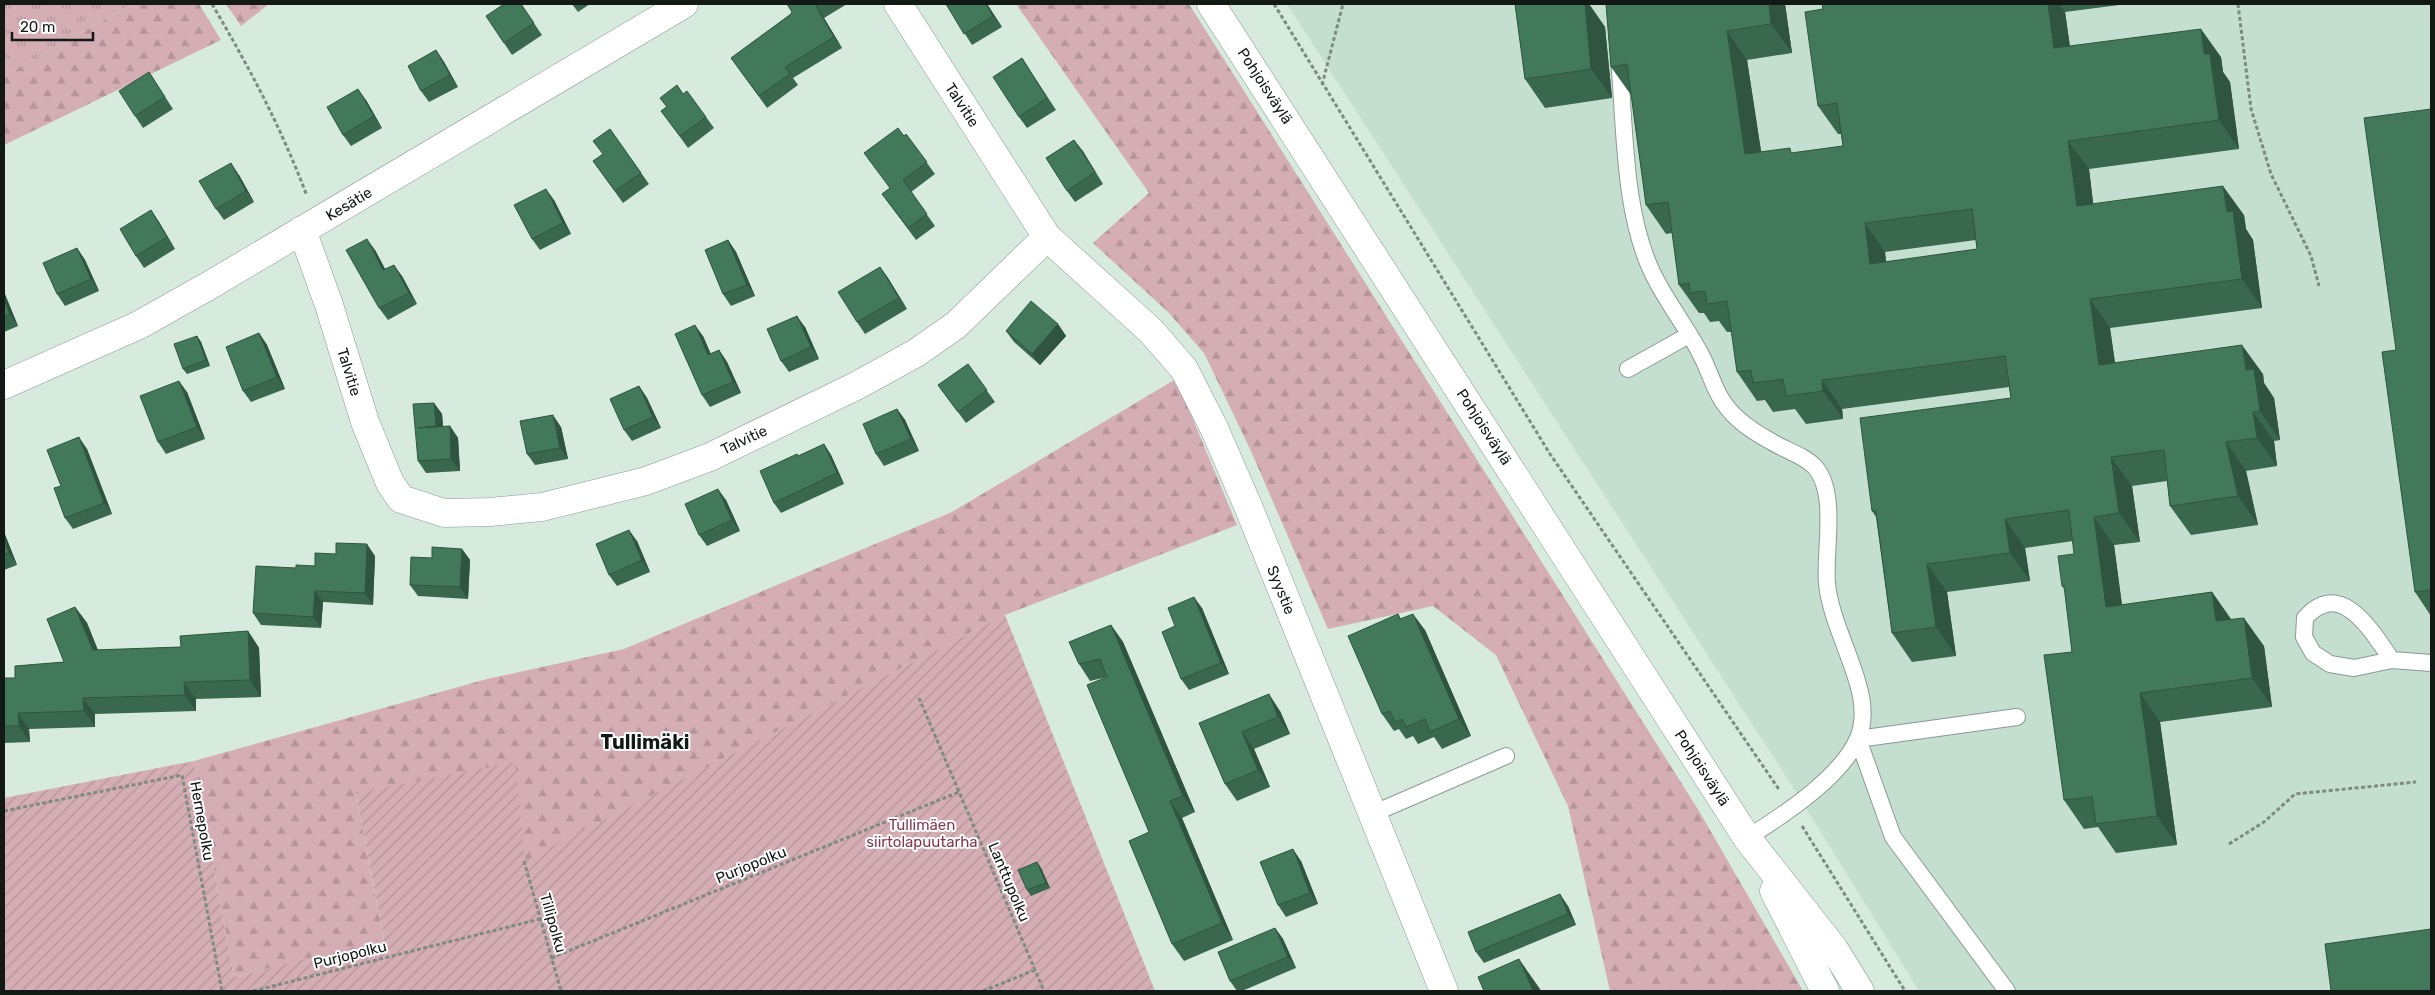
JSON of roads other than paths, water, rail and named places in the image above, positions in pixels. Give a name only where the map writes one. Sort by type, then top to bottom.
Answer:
[{"type":"street","name":"Kesätie","points":[[4,385],[139,324],[310,226],[684,4]]},
{"type":"street","name":"Talvitie","points":[[310,226],[329,305],[365,422],[390,483],[401,499],[444,513],[490,512],[542,507],[646,481],[710,457],[856,386],[916,354],[956,325],[1047,237],[898,4]]},
{"type":"street","name":"Pohjoisväylä","points":[[1215,7],[1747,838],[1834,949],[1860,991]]},
{"type":"street","name":"Syystie","points":[[1047,237],[1151,331],[1184,369],[1214,428],[1248,506],[1444,991]]},
{"type":"street","name":"Pohjoisväylä","points":[[1747,838],[1825,991]]},
{"type":"lane","points":[[1617,38],[1630,188],[1640,241],[1653,274],[1701,354],[1722,402],[1748,426],[1815,467],[1824,482],[1827,500],[1827,584],[1832,609],[1856,678],[1863,706],[1858,738],[1841,763],[1792,810],[1747,838]]},
{"type":"lane","points":[[1628,370],[1689,335]]},
{"type":"lane","points":[[2392,660],[2370,630],[2350,608],[2333,603],[2314,607],[2305,618],[2304,637],[2313,653],[2330,664],[2354,668],[2392,660],[2431,663]]},
{"type":"lane","points":[[1858,738],[2017,718]]},
{"type":"lane","points":[[1858,738],[1893,837],[2007,991]]},
{"type":"lane","points":[[1372,814],[1506,756]]},
{"type":"district","name":"Tullimäki","points":[[645,742]]},
{"type":"park label","name":"Tullimäen siirtolapuutarha","points":[[922,834]]}]
